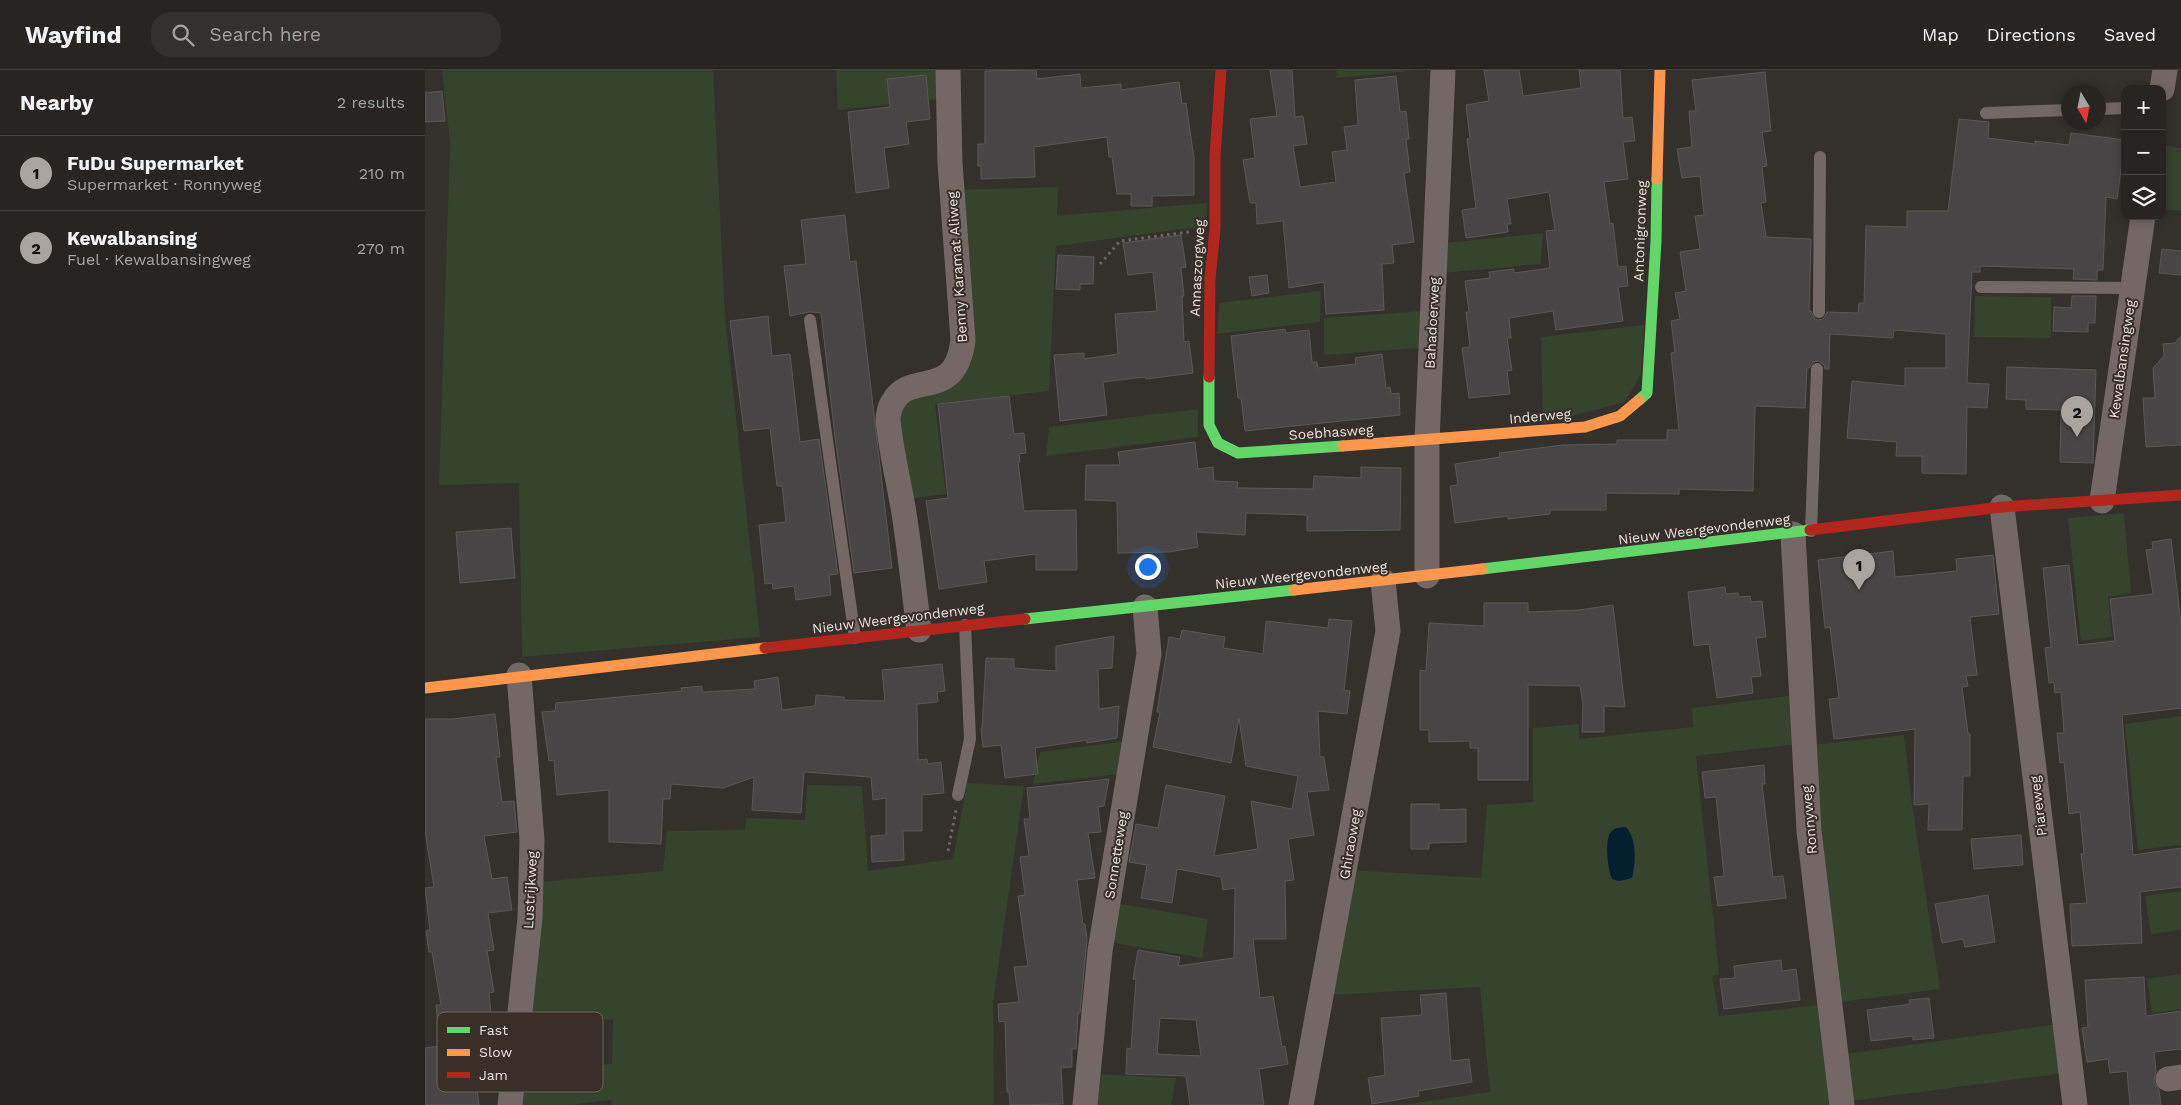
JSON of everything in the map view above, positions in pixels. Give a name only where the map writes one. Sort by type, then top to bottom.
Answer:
[{"type":"street","name":"Benny Karamat Aliweg","points":[[919,630],[905,519],[888,417],[893,401],[904,390],[917,385],[938,382],[952,372],[961,356],[963,340],[950,162],[948,70]]},
{"type":"street","name":"Annaszorgweg","points":[[1221,70],[1215,156],[1215,229],[1210,279],[1209,425],[1218,443],[1238,453]]},
{"type":"street","name":"Bahadoerweg","points":[[1427,576],[1427,441],[1443,70]]},
{"type":"street","name":"Antonigronweg","points":[[1647,393],[1656,241],[1657,121],[1660,70]]},
{"type":"street","points":[[2163,85],[2165,70]]},
{"type":"street","name":"Kewalbansingweg","points":[[2101,501],[2142,220]]},
{"type":"street","name":"Inderweg","points":[[1427,441],[1585,427],[1620,416],[1647,393]]},
{"type":"street","name":"Soebhasweg","points":[[1238,453],[1427,441]]},
{"type":"street","name":"Nieuw Weergevondenweg","points":[[425,688],[519,675],[919,630],[1427,576],[2002,507],[2181,495]]},
{"type":"street","name":"Piareweg","points":[[2002,507],[2075,1105]]},
{"type":"street","name":"Ronnyweg","points":[[1802,532],[1809,831],[1842,1105]]},
{"type":"street","name":"Ghiraoweg","points":[[1301,1105],[1388,631],[1383,581]]},
{"type":"street","name":"Sonnetteweg","points":[[1085,1105],[1100,951],[1149,654],[1145,607]]},
{"type":"street","name":"Lustrijkweg","points":[[519,675],[532,849],[530,918],[520,1012]]},
{"type":"street","name":"Lustrijkweg","points":[[510,1105],[511,1092]]},
{"type":"lane","points":[[2106,109],[2121,108]]},
{"type":"lane","points":[[1986,113],[2061,110]]},
{"type":"lane","points":[[1819,312],[1820,157]]},
{"type":"lane","points":[[1981,287],[2133,288]]},
{"type":"lane","points":[[810,320],[855,638]]},
{"type":"lane","points":[[1802,532],[1817,369]]},
{"type":"lane","points":[[958,795],[970,739],[965,625]]},
{"type":"path","points":[[1100,264],[1120,241],[1215,229]]},
{"type":"path","points":[[948,851],[958,795]]},
{"type":"green space","points":[[442,70],[713,70],[725,316],[760,637],[522,657],[519,483],[439,485],[450,143]]},
{"type":"green space","points":[[836,70],[943,70],[944,98],[838,110]]},
{"type":"green space","points":[[1337,70],[1420,70],[1336,78]]},
{"type":"green space","points":[[2166,146],[2181,148],[2181,211],[2166,209]]},
{"type":"green space","points":[[1058,187],[1057,216],[1207,203],[1206,226],[1056,246],[1049,391],[935,404],[946,494],[906,499],[896,408],[950,381],[957,190]]},
{"type":"green space","points":[[1543,233],[1541,264],[1443,273],[1445,243]]},
{"type":"green space","points":[[1321,291],[1320,322],[1217,334],[1219,303]]},
{"type":"green space","points":[[1975,296],[2051,297],[2051,338],[1974,337]]},
{"type":"green space","points":[[1422,311],[1420,348],[1324,355],[1324,318]]},
{"type":"green space","points":[[1644,325],[1641,374],[1625,402],[1543,424],[1541,337]]},
{"type":"green space","points":[[1198,409],[1198,437],[1046,456],[1049,427]]},
{"type":"green space","points":[[2124,513],[2131,593],[2108,597],[2112,637],[2081,641],[2068,518]]},
{"type":"green space","points":[[1796,695],[1797,744],[1696,756],[1719,975],[1712,976],[1719,1016],[1823,1005],[1834,1105],[1402,1105],[1490,1092],[1480,987],[1327,995],[1353,870],[1481,878],[1487,805],[1533,802],[1533,728],[1579,724],[1579,739],[1693,727],[1692,708]]},
{"type":"green space","points":[[2181,716],[2181,845],[2138,850],[2125,724]]},
{"type":"green space","points":[[1904,735],[1912,804],[1940,989],[1833,1003],[1811,745]]},
{"type":"green space","points":[[1127,741],[1121,774],[1033,784],[1040,752]]},
{"type":"green space","points":[[967,783],[1024,786],[993,1003],[994,1105],[612,1105],[611,1100],[570,1105],[515,1105],[516,1092],[603,1092],[603,1065],[612,1064],[613,1019],[603,1020],[603,1012],[527,1012],[538,882],[663,871],[667,831],[745,830],[746,818],[805,820],[807,785],[862,786],[868,871],[953,859]]},
{"type":"green space","points":[[2181,891],[2181,930],[2151,934],[2145,896]]},
{"type":"green space","points":[[1116,903],[1208,919],[1202,958],[1109,942]]},
{"type":"green space","points":[[2181,974],[2181,1009],[2152,1013],[2147,979]]},
{"type":"green space","points":[[2057,1024],[2064,1073],[1851,1101],[1846,1054]]},
{"type":"green space","points":[[1096,1074],[1176,1078],[1171,1105],[1093,1105]]},
{"type":"water","points":[[1626,827],[1634,844],[1634,865],[1632,878],[1619,881],[1612,879],[1607,855],[1608,841],[1612,830]]},
{"type":"building","points":[[1036,70],[1037,79],[1080,74],[1081,88],[1121,84],[1121,90],[1179,82],[1182,104],[1186,103],[1194,158],[1194,195],[1152,196],[1152,206],[1131,206],[1131,194],[1117,194],[1107,137],[1034,147],[1035,177],[981,179],[981,166],[978,166],[978,144],[985,144],[985,71]]},
{"type":"building","points":[[1270,70],[1292,70],[1295,117],[1303,116],[1307,144],[1293,146],[1300,187],[1336,182],[1332,152],[1347,150],[1344,127],[1358,125],[1355,80],[1396,76],[1400,112],[1406,111],[1409,139],[1406,139],[1410,172],[1404,173],[1414,242],[1392,245],[1394,263],[1382,264],[1384,310],[1326,314],[1324,282],[1289,288],[1283,221],[1257,224],[1256,203],[1250,203],[1243,160],[1255,158],[1250,119],[1277,116]]},
{"type":"building","points":[[1484,70],[1519,70],[1523,96],[1581,88],[1579,70],[1620,70],[1623,118],[1632,117],[1635,141],[1623,142],[1628,179],[1604,182],[1610,224],[1613,223],[1618,267],[1626,266],[1628,286],[1618,287],[1623,321],[1556,330],[1553,311],[1509,318],[1511,338],[1507,338],[1512,370],[1507,371],[1510,394],[1469,398],[1462,348],[1470,347],[1466,312],[1469,312],[1465,281],[1490,278],[1489,272],[1514,269],[1514,273],[1550,268],[1546,231],[1555,230],[1549,192],[1507,199],[1511,224],[1507,224],[1508,232],[1466,238],[1462,210],[1476,208],[1467,139],[1470,138],[1466,105],[1489,101]]},
{"type":"building","points":[[1765,72],[1771,131],[1762,132],[1767,166],[1762,167],[1766,202],[1761,203],[1766,237],[1811,239],[1809,311],[1811,311],[1815,319],[1823,319],[1827,312],[1858,313],[1859,303],[1864,303],[1866,226],[1907,227],[1907,211],[1948,211],[1959,119],[1989,122],[1988,138],[2035,144],[2035,141],[2069,145],[2071,133],[2121,139],[2121,170],[2117,199],[2106,197],[2103,270],[2097,270],[2097,280],[2073,279],[2074,269],[1980,266],[1980,272],[1972,272],[1967,383],[1989,384],[1987,408],[1967,407],[1966,474],[1922,473],[1922,456],[1896,456],[1897,442],[1847,438],[1852,381],[1905,386],[1905,368],[1946,368],[1946,334],[1894,330],[1893,338],[1830,334],[1829,369],[1825,369],[1824,365],[1818,361],[1813,362],[1807,368],[1805,408],[1755,406],[1753,491],[1679,489],[1679,494],[1606,493],[1606,510],[1550,510],[1550,514],[1508,519],[1508,516],[1455,523],[1450,486],[1458,485],[1455,464],[1500,457],[1499,453],[1563,445],[1617,444],[1617,440],[1667,440],[1667,430],[1679,430],[1671,353],[1675,352],[1671,321],[1680,319],[1675,293],[1686,291],[1680,252],[1700,249],[1695,216],[1704,215],[1700,176],[1682,178],[1677,149],[1692,147],[1689,111],[1696,111],[1692,80]]},
{"type":"building","points":[[926,75],[930,119],[906,122],[909,144],[884,148],[889,188],[856,193],[848,112],[890,107],[887,79]]},
{"type":"building","points":[[442,91],[445,121],[425,122],[425,93]]},
{"type":"building","points":[[845,215],[850,262],[856,261],[892,568],[854,573],[835,437],[821,313],[809,312],[790,316],[784,266],[806,264],[801,220]]},
{"type":"building","points":[[1181,235],[1186,267],[1181,268],[1184,296],[1182,296],[1184,342],[1189,341],[1193,373],[1103,382],[1107,415],[1060,421],[1054,355],[1084,353],[1084,359],[1118,354],[1115,314],[1157,311],[1153,272],[1128,275],[1123,243]]},
{"type":"building","points":[[2162,249],[2181,251],[2181,275],[2159,273]]},
{"type":"building","points":[[1058,255],[1094,257],[1093,284],[1080,284],[1080,290],[1056,289]]},
{"type":"building","points":[[1267,275],[1269,293],[1252,296],[1249,277]]},
{"type":"building","points":[[2072,296],[2096,296],[2095,323],[2088,323],[2088,332],[2053,331],[2054,307],[2071,308]]},
{"type":"building","points":[[768,316],[772,356],[790,354],[800,442],[819,439],[838,574],[829,575],[831,595],[796,600],[794,586],[773,589],[772,583],[765,584],[759,525],[786,522],[782,486],[777,486],[770,428],[744,431],[730,321]]},
{"type":"building","points":[[1285,329],[1286,333],[1309,330],[1312,362],[1317,362],[1318,368],[1356,364],[1355,358],[1382,354],[1386,388],[1390,387],[1391,394],[1399,393],[1400,415],[1245,431],[1241,398],[1238,398],[1231,336]]},
{"type":"building","points":[[2181,336],[2181,445],[2146,447],[2143,398],[2155,398],[2153,368],[2164,356],[2163,344],[2175,343]]},
{"type":"building","points":[[2007,367],[2096,370],[2093,463],[2060,462],[2061,410],[2026,409],[2026,400],[2006,399]]},
{"type":"building","points":[[1009,396],[1014,434],[1024,433],[1026,453],[1019,454],[1020,462],[1018,462],[1024,511],[1076,510],[1077,570],[1036,570],[1036,554],[984,561],[987,582],[939,589],[926,501],[948,498],[938,404]]},
{"type":"building","points":[[1195,442],[1198,469],[1213,467],[1214,481],[1238,482],[1237,488],[1313,489],[1314,476],[1361,478],[1361,467],[1401,468],[1400,530],[1307,531],[1307,515],[1246,513],[1245,535],[1196,532],[1198,547],[1169,552],[1118,553],[1117,501],[1085,500],[1086,465],[1120,465],[1118,452]]},
{"type":"building","points":[[511,528],[515,578],[460,583],[456,532]]},
{"type":"building","points":[[2171,539],[2181,624],[2181,708],[2122,715],[2133,855],[2181,848],[2181,887],[2140,892],[2142,943],[2072,946],[2070,904],[2087,903],[2081,854],[2084,854],[2080,812],[2069,814],[2064,762],[2060,763],[2057,733],[2064,733],[2061,692],[2055,693],[2054,682],[2049,683],[2045,648],[2051,647],[2043,568],[2069,565],[2078,645],[2115,641],[2110,599],[2153,594],[2146,550],[2153,549],[2152,542]]},
{"type":"building","points":[[1893,551],[1895,577],[1957,571],[1956,559],[1993,555],[1999,614],[1970,617],[1977,675],[1966,676],[1968,686],[1962,687],[1968,734],[1970,734],[1970,776],[1963,776],[1962,830],[1928,830],[1929,804],[1914,805],[1915,729],[1834,739],[1829,699],[1839,698],[1830,627],[1825,628],[1818,560]]},
{"type":"building","points":[[1725,587],[1726,594],[1738,593],[1739,597],[1750,596],[1751,602],[1762,601],[1766,637],[1756,638],[1761,676],[1751,677],[1753,693],[1717,698],[1709,644],[1694,646],[1688,592]]},
{"type":"building","points":[[1484,603],[1528,603],[1528,612],[1579,610],[1613,605],[1625,707],[1604,706],[1604,732],[1582,732],[1583,704],[1580,686],[1528,685],[1528,780],[1478,780],[1478,748],[1470,748],[1470,741],[1429,742],[1429,730],[1420,730],[1420,670],[1426,671],[1429,623],[1484,626]]},
{"type":"building","points":[[1329,619],[1352,621],[1344,690],[1350,691],[1347,714],[1318,711],[1320,757],[1324,757],[1329,790],[1307,792],[1314,835],[1288,839],[1294,880],[1285,881],[1286,939],[1253,939],[1260,998],[1273,996],[1282,1047],[1285,1046],[1288,1064],[1259,1069],[1264,1105],[1190,1105],[1186,1076],[1126,1074],[1127,1048],[1131,1049],[1136,979],[1133,979],[1138,950],[1180,957],[1178,966],[1234,958],[1235,888],[1223,890],[1221,877],[1177,869],[1172,903],[1141,898],[1147,865],[1129,862],[1136,824],[1158,828],[1166,785],[1225,796],[1214,856],[1258,849],[1251,801],[1292,809],[1298,776],[1246,766],[1239,718],[1231,763],[1153,747],[1160,712],[1157,712],[1169,637],[1180,639],[1182,630],[1225,637],[1223,648],[1263,654],[1266,621],[1328,628]],"holes":[[[1160,1018],[1196,1020],[1201,1056],[1157,1054]]]},
{"type":"building","points":[[1114,636],[1112,668],[1098,669],[1099,709],[1119,706],[1117,738],[1087,743],[1087,740],[1035,748],[1038,774],[1005,778],[1001,745],[983,747],[981,728],[986,658],[1014,659],[1014,668],[1056,671],[1056,646]]},
{"type":"building","points":[[942,664],[945,691],[937,692],[938,702],[917,704],[918,760],[927,759],[928,764],[941,762],[944,793],[922,795],[922,831],[903,831],[904,860],[872,862],[871,836],[886,835],[886,798],[873,800],[871,777],[804,772],[801,813],[752,810],[754,777],[723,788],[671,784],[670,799],[663,799],[661,844],[609,842],[609,790],[557,795],[554,760],[549,761],[542,712],[555,711],[556,703],[682,691],[681,688],[702,686],[702,692],[755,689],[754,681],[778,677],[782,710],[815,706],[816,695],[844,697],[844,700],[885,701],[882,670]]},
{"type":"building","points":[[495,714],[500,757],[496,757],[502,802],[514,801],[517,832],[484,836],[492,879],[507,877],[512,910],[488,913],[494,950],[487,951],[494,992],[489,993],[491,1012],[437,1012],[437,1015],[436,1005],[441,1005],[432,952],[429,952],[426,931],[430,930],[425,888],[434,887],[425,831],[425,719],[452,719]]},
{"type":"building","points":[[1764,765],[1765,784],[1762,784],[1773,877],[1783,876],[1786,898],[1718,906],[1714,877],[1724,876],[1716,797],[1705,798],[1702,772]]},
{"type":"building","points":[[1109,779],[1104,806],[1098,807],[1101,832],[1088,833],[1095,878],[1077,880],[1087,939],[1080,1013],[1078,1013],[1076,1049],[1072,1049],[1072,1067],[1061,1068],[1063,1104],[1010,1105],[1009,1092],[1007,1092],[1005,1021],[999,1022],[998,1004],[1019,1002],[1014,967],[1028,966],[1018,896],[1025,895],[1020,857],[1029,856],[1024,819],[1030,819],[1027,788]]},
{"type":"building","points":[[1411,804],[1439,804],[1439,810],[1466,809],[1466,842],[1429,843],[1429,849],[1411,849]]},
{"type":"building","points":[[2021,835],[2023,865],[1974,869],[1971,839]]},
{"type":"building","points":[[1988,895],[1995,942],[1965,947],[1963,939],[1942,943],[1935,904]]},
{"type":"building","points":[[1781,960],[1782,971],[1796,969],[1800,1000],[1724,1009],[1720,979],[1735,978],[1734,966]]},
{"type":"building","points":[[2144,977],[2146,1016],[2181,1011],[2181,1049],[2154,1052],[2156,1071],[2154,1081],[2159,1090],[2161,1105],[2130,1105],[2127,1071],[2110,1073],[2108,1059],[2087,1062],[2082,1028],[2088,1027],[2085,980]]},
{"type":"building","points":[[1446,993],[1451,1061],[1469,1059],[1472,1082],[1418,1091],[1419,1096],[1372,1104],[1368,1078],[1385,1075],[1381,1018],[1422,1015],[1420,995]]},
{"type":"building","points":[[1929,998],[1934,1038],[1913,1040],[1913,1036],[1871,1041],[1867,1010],[1910,1004],[1909,1000]]},
{"type":"building","points":[[437,1046],[437,1092],[477,1092],[479,1105],[425,1105],[425,1048]]},
{"type":"traffic: fast","points":[[1639,400],[1647,393],[1656,241],[1657,179]]},
{"type":"traffic: fast","points":[[1209,377],[1209,425],[1218,443],[1238,453],[1343,446]]},
{"type":"traffic: fast","points":[[1482,569],[1810,530]]},
{"type":"traffic: fast","points":[[1025,619],[1294,590]]},
{"type":"traffic: slow","points":[[1657,179],[1660,70]]},
{"type":"traffic: slow","points":[[1343,446],[1585,427],[1620,416],[1639,400]]},
{"type":"traffic: slow","points":[[1294,590],[1482,569]]},
{"type":"traffic: slow","points":[[425,688],[765,648]]},
{"type":"traffic: jam","points":[[1209,377],[1210,279],[1215,229],[1215,156],[1221,70]]},
{"type":"traffic: jam","points":[[1810,530],[2002,507],[2181,495]]},
{"type":"traffic: jam","points":[[765,648],[1025,619]]},
{"type":"place","name":"Kewalbansing","points":[[2077,437]]},
{"type":"place","name":"FuDu Supermarket","points":[[1859,590]]}]
